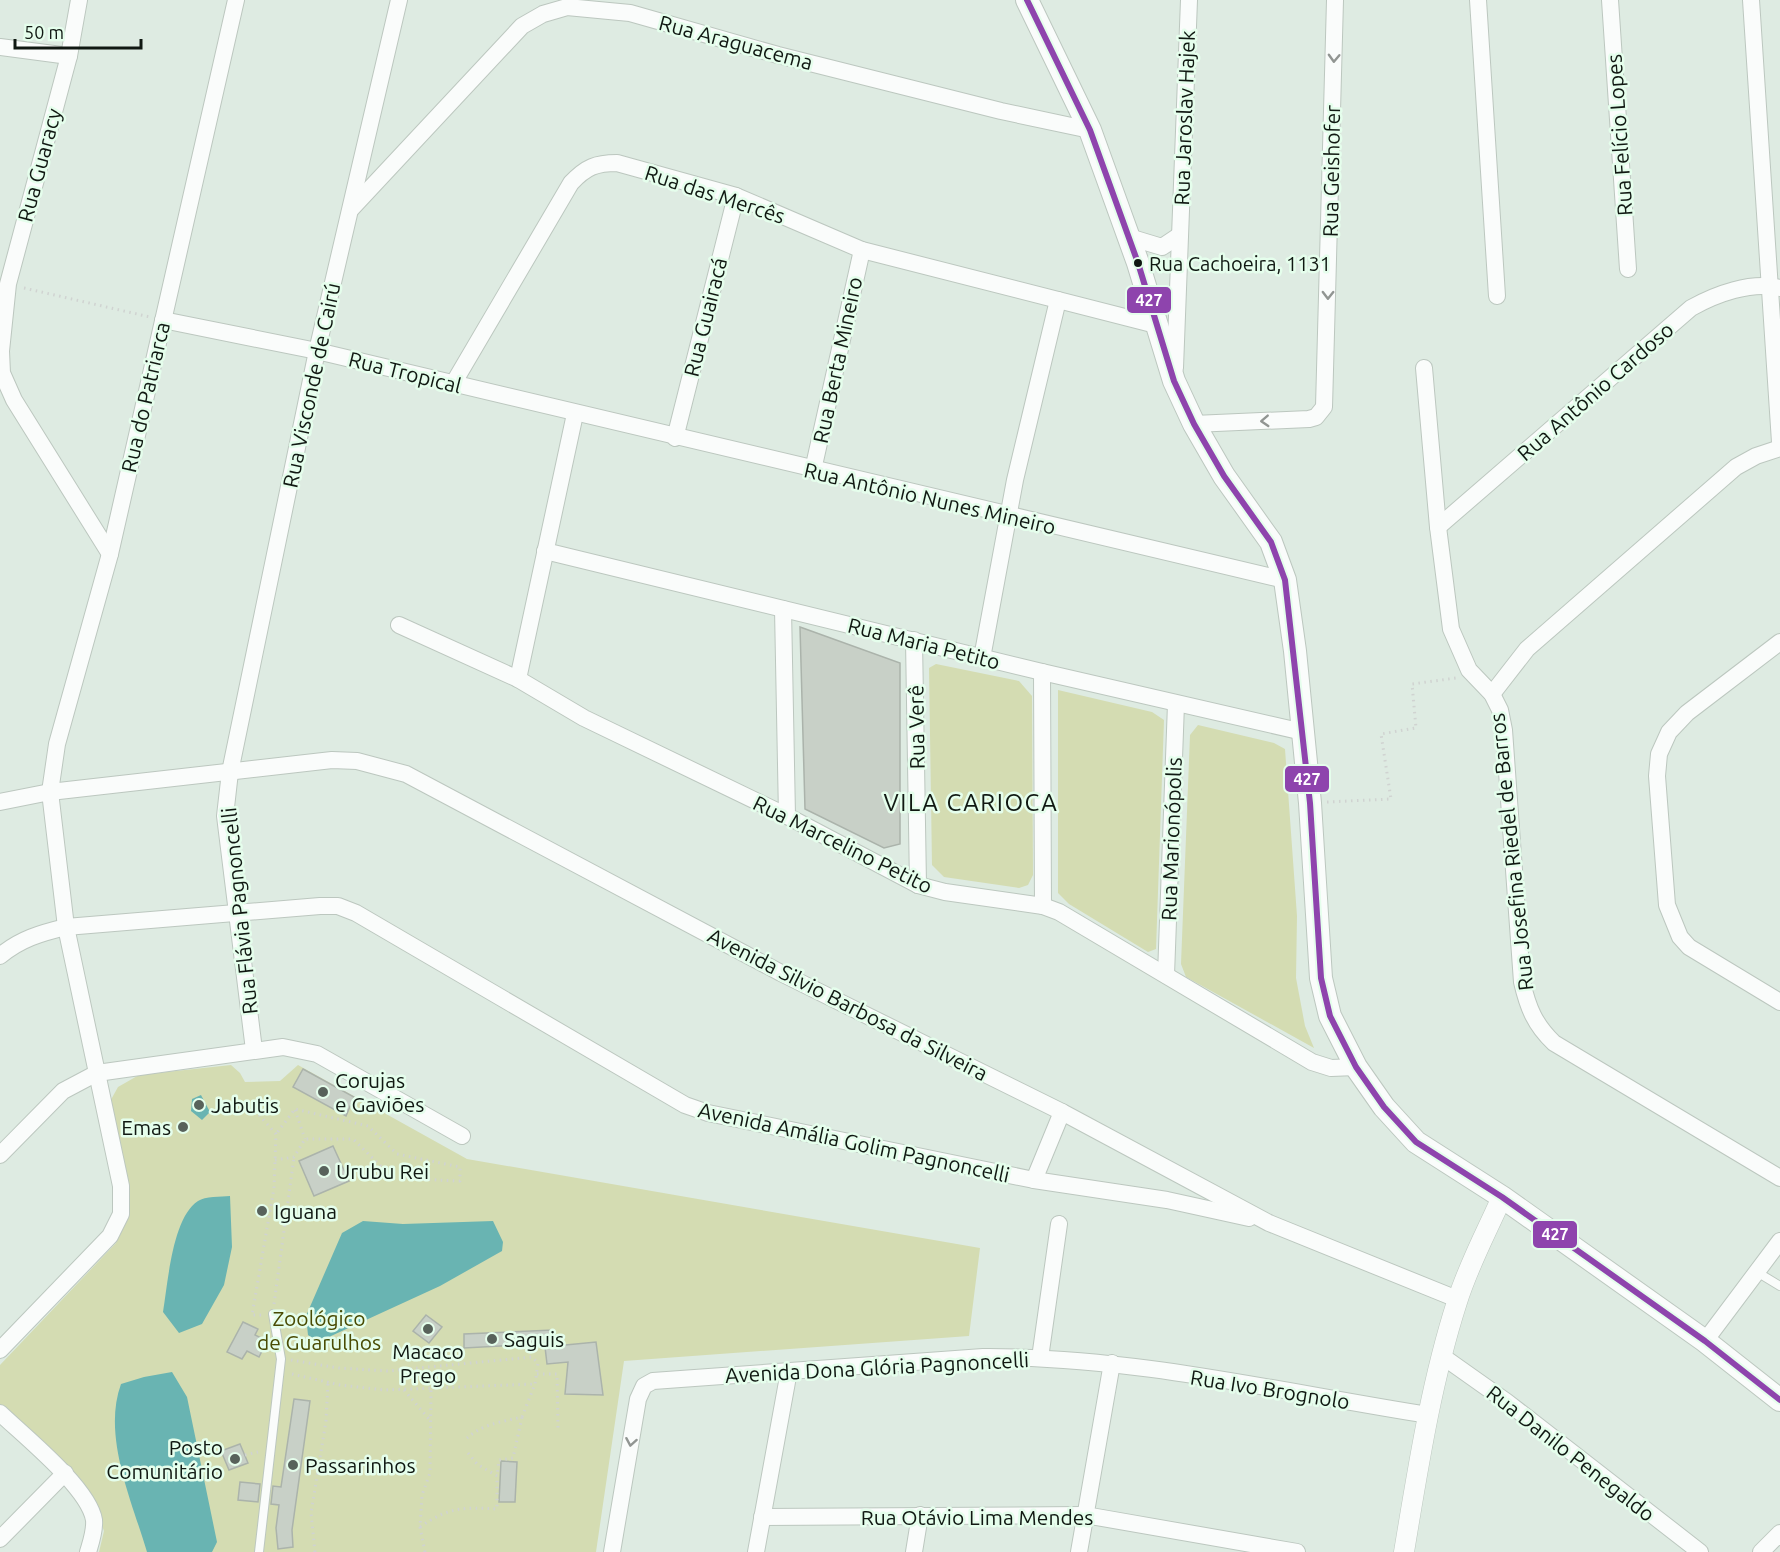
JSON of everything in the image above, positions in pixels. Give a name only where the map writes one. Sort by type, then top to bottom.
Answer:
[{"type":"main road","points":[[1027,0],[1090,130],[1130,237],[1174,381],[1194,424],[1224,476],[1271,542],[1285,580],[1304,732],[1320,978],[1330,1016],[1356,1067],[1384,1107],[1416,1142],[1502,1197],[1705,1341],[1780,1401]]},
{"type":"street","name":"Rua Guaracy","points":[[79,0],[69,56],[8,284],[0,351],[2,373],[14,400],[110,554]]},
{"type":"street","name":"Rua do Patriarca","points":[[0,1350],[110,1236],[121,1214],[121,1186],[66,927],[50,792],[57,744],[110,554],[236,0]]},
{"type":"street","name":"Rua Visconde de Cairú","points":[[230,772],[316,351],[399,0]]},
{"type":"street","name":"Rua Jaroslav Hajek","points":[[1174,381],[1189,0]]},
{"type":"street","name":"Rua Geishofer","points":[[1194,424],[1309,419],[1321,413],[1326,400],[1335,0]]},
{"type":"street","points":[[1479,0],[1497,296]]},
{"type":"street","name":"Rua Felício Lopes","points":[[1610,0],[1628,270]]},
{"type":"street","points":[[1751,0],[1775,287],[1780,442]]},
{"type":"street","name":"Rua Araguacema","points":[[351,208],[522,26],[543,14],[567,7],[632,6],[778,56],[1001,111],[1090,130]]},
{"type":"street","points":[[0,47],[69,56]]},
{"type":"street","name":"Rua das Mercês","points":[[453,384],[565,193],[583,170],[597,163],[617,163],[736,196],[862,250],[1156,325]]},
{"type":"street","name":"Rua Guairacá","points":[[675,438],[736,196]]},
{"type":"street","name":"Rua Jaroslav Hajek","points":[[1130,237],[1162,247],[1180,235]]},
{"type":"street","name":"Rua Berta Mineiro","points":[[813,470],[862,250]]},
{"type":"street","name":"Rua Antônio Cardoso","points":[[1438,527],[1691,308],[1725,292],[1775,287]]},
{"type":"street","points":[[982,658],[1015,480],[1058,300]]},
{"type":"street","name":"Rua Tropical","points":[[163,320],[316,351],[575,414]]},
{"type":"street","name":"Rua Josefina Riedel de Barros","points":[[1424,368],[1438,527],[1451,629],[1458,650],[1474,675],[1492,694],[1500,710],[1504,730],[1522,982],[1528,1008],[1539,1029],[1554,1043],[1780,1178]]},
{"type":"street","points":[[518,679],[575,414]]},
{"type":"street","name":"Rua Antônio Nunes Mineiro","points":[[575,414],[1285,580]]},
{"type":"street","points":[[1492,694],[1527,649],[1736,467],[1756,456],[1780,448]]},
{"type":"street","name":"Rua Maria Petito","points":[[545,551],[982,658],[1304,732]]},
{"type":"street","points":[[783,609],[787,816]]},
{"type":"street","name":"Rua Marcelino Petito","points":[[399,625],[518,679],[584,718],[787,816],[918,885],[945,892],[1043,906],[1059,912],[1312,1062],[1331,1068],[1356,1067]]},
{"type":"street","name":"Rua Verê","points":[[914,640],[918,885]]},
{"type":"street","points":[[1780,642],[1687,713],[1669,732],[1659,754],[1658,776],[1667,905],[1680,937],[1689,947],[1780,1002]]},
{"type":"street","points":[[1042,672],[1043,906]]},
{"type":"street","name":"Rua Marionópolis","points":[[1166,975],[1176,704]]},
{"type":"street","name":"Avenida Silvio Barbosa da Silveira","points":[[0,802],[50,792],[332,760],[357,761],[406,774],[781,973],[1062,1112],[1269,1223],[1457,1299]]},
{"type":"street","name":"Rua Flávia Pagnoncelli","points":[[230,772],[225,816],[254,1050]]},
{"type":"street","name":"Avenida Amália Golim Pagnoncelli","points":[[0,956],[13,945],[37,933],[66,927],[338,906],[356,913],[685,1106],[708,1113],[1034,1180],[1167,1200],[1269,1223]]},
{"type":"street","points":[[0,1155],[63,1091],[97,1073],[283,1047],[317,1054],[462,1136]]},
{"type":"street","points":[[1034,1180],[1062,1112]]},
{"type":"street","points":[[1404,1552],[1428,1415],[1457,1299],[1502,1197]]},
{"type":"street","points":[[1040,1358],[1059,1224]]},
{"type":"street","points":[[1705,1341],[1780,1241]]},
{"type":"street","name":"Rua Danilo Penegaldo","points":[[1442,1356],[1507,1402],[1700,1552]]},
{"type":"street","name":"Avenida Dona Glória Pagnoncelli","points":[[612,1552],[638,1399],[644,1386],[653,1381],[983,1357],[1040,1358],[1112,1364]]},
{"type":"street","points":[[1078,1552],[1112,1364]]},
{"type":"street","name":"Rua Ivo Brognolo","points":[[1112,1364],[1428,1415]]},
{"type":"street","points":[[756,1552],[789,1371]]},
{"type":"street","points":[[0,1413],[65,1473],[90,1508],[94,1519],[88,1552]]},
{"type":"street","points":[[0,1539],[65,1473]]},
{"type":"street","points":[[914,1552],[920,1515]]},
{"type":"street","name":"Rua Otávio Lima Mendes","points":[[762,1517],[1085,1515],[1240,1547],[1297,1552]]},
{"type":"street","points":[[1761,1552],[1780,1533]]},
{"type":"lane","points":[[1757,1272],[1780,1286]]},
{"type":"lane","points":[[259,1552],[280,1359],[273,1314]]},
{"type":"path","points":[[8,284],[163,320]]},
{"type":"path","points":[[1310,803],[1391,799],[1381,734],[1416,728],[1412,684],[1474,675]]},
{"type":"path","points":[[295,1109],[305,1139],[294,1157],[273,1314],[252,1316],[274,1188],[276,1134],[295,1109]]},
{"type":"path","points":[[295,1109],[368,1126],[397,1154],[460,1167],[460,1182],[393,1178],[353,1138],[305,1139]]},
{"type":"path","points":[[259,1115],[276,1134]]},
{"type":"path","points":[[275,1160],[294,1157]]},
{"type":"path","points":[[280,1359],[339,1368],[388,1371],[532,1357],[538,1363],[535,1384],[522,1417],[513,1458],[499,1460],[496,1509],[460,1507],[441,1513],[420,1527]]},
{"type":"path","points":[[279,1371],[328,1382],[384,1390],[535,1384]]},
{"type":"path","points":[[537,1374],[557,1374],[558,1429]]},
{"type":"path","points":[[315,1552],[311,1513],[326,1421],[328,1382]]},
{"type":"path","points":[[425,1552],[420,1527],[422,1495],[430,1473],[431,1389]]},
{"type":"path","points":[[404,1390],[430,1420]]},
{"type":"path","points":[[467,1438],[477,1429],[490,1424],[522,1417]]},
{"type":"path","points":[[468,1453],[477,1464],[497,1476]]},
{"type":"green space","points":[[936,664],[1019,681],[1032,696],[1033,875],[1028,885],[1019,888],[944,877],[932,865],[929,668]]},
{"type":"green space","points":[[1058,690],[1152,712],[1164,720],[1156,949],[1148,952],[1069,904],[1058,893]]},
{"type":"green space","points":[[1198,725],[1274,743],[1285,749],[1297,916],[1296,978],[1305,1026],[1314,1048],[1186,977],[1181,964],[1190,735]]},
{"type":"green space","name":"Zoológico de Guarulhos","points":[[231,1065],[240,1073],[245,1082],[280,1081],[298,1065],[467,1159],[980,1248],[969,1336],[624,1361],[596,1552],[99,1552],[104,1531],[92,1498],[0,1406],[0,1365],[116,1243],[128,1207],[108,1105],[118,1087],[139,1075]]},
{"type":"water","name":"Jabutis","points":[[201,1095],[210,1112],[202,1120],[191,1111],[192,1099]]},
{"type":"water","points":[[230,1196],[232,1247],[224,1285],[202,1324],[179,1333],[163,1312],[169,1269],[182,1221],[189,1209],[201,1199]]},
{"type":"water","points":[[363,1221],[403,1224],[493,1221],[503,1242],[502,1251],[440,1286],[318,1342],[308,1335],[306,1316],[342,1233]]},
{"type":"water","points":[[172,1372],[187,1397],[217,1542],[212,1552],[147,1552],[121,1468],[115,1425],[116,1404],[121,1384]]},
{"type":"building","points":[[800,627],[900,663],[900,844],[884,848],[805,809]]},
{"type":"building","name":"Corujas e Gaviões","points":[[303,1069],[354,1097],[346,1116],[293,1087]]},
{"type":"building","name":"Urubu Rei","points":[[333,1146],[349,1181],[314,1196],[299,1161]]},
{"type":"building","name":"Macaco Prego","points":[[426,1315],[442,1327],[429,1343],[413,1331]]},
{"type":"building","points":[[243,1322],[258,1329],[255,1335],[267,1341],[259,1357],[247,1351],[242,1359],[227,1352]]},
{"type":"building","name":"Saguis","points":[[553,1330],[553,1343],[464,1348],[464,1334]]},
{"type":"building","points":[[596,1342],[603,1395],[565,1394],[568,1362],[547,1364],[545,1347]]},
{"type":"building","name":"Passarinhos","points":[[294,1399],[310,1401],[292,1530],[293,1547],[278,1549],[276,1528],[279,1505],[271,1504],[273,1486],[281,1487]]},
{"type":"building","name":"Posto Comunitário","points":[[240,1444],[248,1463],[229,1470],[221,1451]]},
{"type":"building","points":[[501,1461],[517,1462],[515,1502],[499,1502]]},
{"type":"building","points":[[240,1482],[260,1484],[258,1502],[238,1500]]},
{"type":"transit line","name":"427","points":[[1027,0],[1090,130],[1138,263],[1174,381],[1194,424],[1224,476],[1271,542],[1285,580],[1310,803],[1321,978],[1330,1016],[1356,1067],[1384,1107],[1416,1142],[1502,1197],[1705,1341],[1780,1400]]},
{"type":"place","name":"Rua Cachoeira, 1131","points":[[1138,263]]},
{"type":"place","name":"Corujas e Gaviões","points":[[323,1092]]},
{"type":"place","name":"Jabutis","points":[[199,1105]]},
{"type":"place","name":"Emas","points":[[183,1127]]},
{"type":"place","name":"Urubu Rei","points":[[324,1171]]},
{"type":"place","name":"Iguana","points":[[262,1211]]},
{"type":"place","name":"Macaco Prego","points":[[428,1329]]},
{"type":"place","name":"Saguis","points":[[492,1339]]},
{"type":"place","name":"Posto Comunitário","points":[[235,1459]]},
{"type":"place","name":"Passarinhos","points":[[293,1465]]},
{"type":"district","name":"VILA CARIOCA","points":[[971,802]]}]
